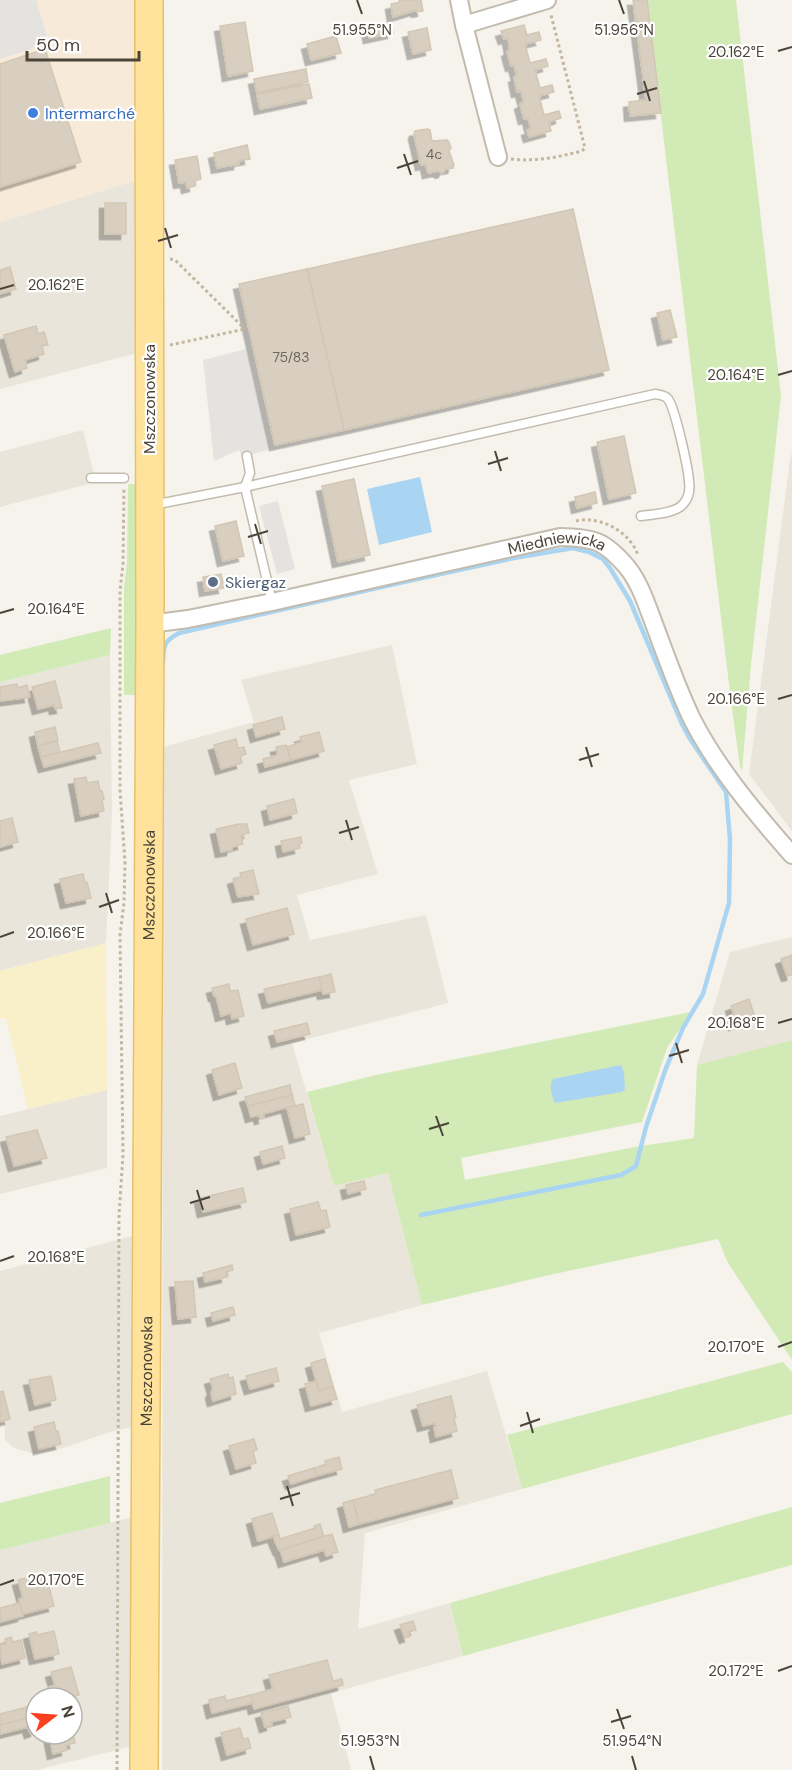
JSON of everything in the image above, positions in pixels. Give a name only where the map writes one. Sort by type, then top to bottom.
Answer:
[{"type":"main road","name":"Mszczonowska","points":[[144,1770],[150,624],[149,0]]},
{"type":"street","points":[[459,0],[498,157]]},
{"type":"street","points":[[464,25],[547,0]]},
{"type":"street","name":"Miedniewicka","points":[[150,624],[188,619],[272,602],[560,537],[590,538],[609,549],[628,569],[645,598],[675,680],[706,745],[723,770],[792,855]]},
{"type":"lane","points":[[149,506],[245,487],[655,394],[668,399],[675,415],[690,482],[688,495],[683,505],[675,510],[640,516]]},
{"type":"lane","points":[[246,456],[250,473],[245,487],[272,602]]},
{"type":"lane","points":[[91,478],[124,478]]},
{"type":"path","points":[[498,157],[526,161],[551,159],[582,151],[585,148],[547,0]]},
{"type":"path","points":[[168,258],[175,260],[245,329],[169,345]]},
{"type":"path","points":[[117,1770],[119,1226],[123,1155],[120,935],[125,863],[120,800],[120,591],[123,564],[124,478]]},
{"type":"path","points":[[612,526],[635,546],[639,556]]},
{"type":"shaded area","points":[[0,0],[134,0],[144,178],[0,222]]},
{"type":"shaded area","points":[[0,0],[36,0],[49,43],[0,59]]},
{"type":"shaded area","points":[[144,178],[137,353],[0,389],[0,222]]},
{"type":"shaded area","points":[[246,349],[268,450],[242,457],[239,450],[214,461],[203,360]]},
{"type":"shaded area","points":[[83,430],[96,482],[0,507],[0,452]]},
{"type":"shaded area","points":[[791,452],[792,459],[792,831],[749,774]]},
{"type":"shaded area","points":[[278,501],[295,569],[277,574],[259,506]]},
{"type":"shaded area","points":[[392,645],[417,764],[349,780],[378,874],[297,895],[310,940],[426,915],[448,1003],[292,1043],[334,1186],[388,1173],[422,1305],[319,1333],[342,1412],[487,1371],[522,1489],[365,1533],[358,1629],[450,1603],[463,1656],[331,1693],[351,1770],[162,1770],[163,747],[254,722],[241,680]]},
{"type":"shaded area","points":[[110,655],[112,814],[106,943],[0,971],[0,682]]},
{"type":"shaded area","points":[[792,937],[792,1040],[697,1065],[730,952]]},
{"type":"shaded area","points":[[107,1090],[107,1168],[0,1194],[0,1116]]},
{"type":"shaded area","points":[[132,1236],[132,1427],[35,1454],[11,1446],[5,1439],[4,1424],[0,1425],[0,1271]]},
{"type":"shaded area","points":[[133,1517],[133,1746],[37,1770],[0,1770],[0,1550]]},
{"type":"green space","points":[[647,0],[736,0],[781,396],[751,665],[742,771],[731,701]]},
{"type":"green space","points":[[128,484],[141,484],[139,691],[136,695],[124,695],[124,588],[127,563]]},
{"type":"green space","points":[[111,628],[110,655],[0,682],[0,655]]},
{"type":"green space","points":[[691,1012],[667,1048],[642,1122],[461,1158],[465,1180],[694,1138],[697,1065],[792,1040],[792,1360],[728,1263],[718,1239],[422,1305],[388,1173],[334,1186],[307,1092],[376,1075]]},
{"type":"green space","points":[[783,1362],[792,1372],[792,1414],[522,1489],[507,1435]]},
{"type":"green space","points":[[110,1476],[110,1523],[0,1550],[0,1503]]},
{"type":"green space","points":[[792,1507],[792,1565],[463,1656],[450,1603]]},
{"type":"sand","points":[[106,943],[107,1090],[28,1109],[6,1018],[0,1019],[0,971]]},
{"type":"water","points":[[420,477],[432,532],[379,545],[367,489]]},
{"type":"water","points":[[621,1065],[625,1089],[622,1092],[555,1103],[551,1088],[553,1079]]},
{"type":"building","points":[[399,0],[421,0],[423,11],[417,12],[416,10],[393,17],[391,4],[400,2]]},
{"type":"building","points":[[633,0],[647,0],[661,113],[630,116],[629,102],[646,100]]},
{"type":"building","points":[[245,22],[253,71],[228,76],[220,26]]},
{"type":"building","points":[[391,24],[393,33],[369,38],[367,29]]},
{"type":"building","points":[[524,25],[527,35],[539,32],[541,40],[525,44],[530,63],[546,59],[548,66],[535,70],[540,88],[552,85],[554,92],[539,96],[544,115],[559,111],[561,118],[549,122],[551,131],[529,137],[527,130],[531,129],[528,118],[524,119],[520,104],[524,102],[521,91],[517,92],[514,77],[517,76],[514,65],[511,66],[507,51],[510,50],[508,38],[504,39],[501,31]]},
{"type":"building","points":[[427,28],[431,50],[413,54],[408,32]]},
{"type":"building","points":[[336,36],[341,53],[311,60],[307,44]]},
{"type":"building","name":"Intermarché","points":[[45,49],[81,162],[0,187],[0,64]]},
{"type":"building","points":[[306,69],[308,82],[257,93],[254,79]]},
{"type":"building","points":[[309,84],[312,98],[260,109],[257,94]]},
{"type":"building","points":[[430,130],[432,141],[447,140],[449,142],[453,168],[445,169],[441,173],[438,171],[428,173],[426,164],[421,165],[414,134],[415,131]]},
{"type":"building","points":[[247,145],[250,159],[239,161],[239,164],[217,168],[214,153]]},
{"type":"building","points":[[197,156],[201,179],[194,181],[195,186],[187,188],[186,182],[179,183],[175,160]]},
{"type":"building","points":[[105,203],[126,203],[126,234],[105,234]]},
{"type":"building","points":[[573,209],[609,370],[344,430],[307,269]]},
{"type":"building","points":[[10,267],[16,289],[0,294],[0,270]]},
{"type":"building","points":[[307,269],[344,430],[275,445],[239,284]]},
{"type":"building","points":[[670,310],[677,337],[663,340],[657,313]]},
{"type":"building","points":[[36,326],[38,334],[44,332],[48,345],[42,346],[44,354],[25,360],[27,368],[15,372],[4,335]]},
{"type":"building","points":[[624,436],[636,493],[609,499],[597,442]]},
{"type":"building","points":[[354,479],[370,555],[338,562],[322,486]]},
{"type":"building","points":[[595,492],[597,503],[577,508],[575,497]]},
{"type":"building","points":[[236,521],[244,556],[223,561],[215,526]]},
{"type":"building","name":"Skiergaz","points":[[221,574],[224,588],[205,591],[203,577]]},
{"type":"building","points":[[55,681],[62,708],[55,709],[54,705],[38,709],[32,687]]},
{"type":"building","points":[[17,684],[18,688],[27,685],[30,697],[0,701],[0,687]]},
{"type":"building","points":[[282,717],[285,729],[256,737],[253,725]]},
{"type":"building","points":[[55,727],[58,741],[38,746],[35,732]]},
{"type":"building","points":[[319,732],[324,751],[291,760],[287,747],[302,742],[300,737]]},
{"type":"building","points":[[236,739],[238,748],[244,747],[246,754],[240,756],[242,763],[221,769],[214,745]]},
{"type":"building","points":[[57,741],[60,752],[41,757],[38,746]]},
{"type":"building","points":[[98,743],[101,753],[44,767],[41,757]]},
{"type":"building","points":[[286,745],[291,760],[265,767],[263,759],[278,755],[276,747]]},
{"type":"building","points":[[86,777],[87,783],[98,781],[104,799],[102,800],[104,811],[81,816],[74,779]]},
{"type":"building","points":[[294,799],[297,813],[270,820],[267,806]]},
{"type":"building","points":[[12,818],[18,842],[0,847],[0,821]]},
{"type":"building","points":[[247,824],[249,833],[241,835],[243,844],[232,847],[232,850],[221,852],[216,829]]},
{"type":"building","points":[[301,837],[300,848],[283,852],[281,841]]},
{"type":"building","points":[[253,870],[259,894],[238,897],[233,879],[241,877],[240,873]]},
{"type":"building","points":[[83,874],[91,898],[66,903],[60,879]]},
{"type":"building","points":[[287,908],[294,934],[253,945],[246,919]]},
{"type":"building","points":[[792,955],[792,975],[787,976],[781,959]]},
{"type":"building","points":[[331,974],[335,992],[323,994],[319,977]]},
{"type":"building","points":[[319,977],[322,990],[268,1003],[264,989]]},
{"type":"building","points":[[229,984],[230,991],[238,990],[244,1016],[232,1019],[231,1013],[221,1016],[212,988]]},
{"type":"building","points":[[749,999],[756,1020],[734,1025],[731,1006]]},
{"type":"building","points":[[307,1023],[310,1034],[277,1042],[274,1031]]},
{"type":"building","points":[[235,1063],[242,1088],[219,1095],[212,1070]]},
{"type":"building","points":[[290,1085],[292,1095],[248,1106],[245,1097]]},
{"type":"building","points":[[292,1095],[295,1105],[263,1114],[264,1118],[260,1119],[259,1115],[251,1117],[248,1106]]},
{"type":"building","points":[[303,1104],[310,1134],[295,1138],[287,1108]]},
{"type":"building","points":[[37,1130],[47,1158],[14,1166],[6,1137]]},
{"type":"building","points":[[282,1146],[285,1158],[263,1164],[260,1152]]},
{"type":"building","points":[[364,1181],[366,1189],[348,1194],[346,1185]]},
{"type":"building","points":[[243,1188],[246,1202],[203,1212],[200,1198]]},
{"type":"building","points":[[318,1202],[321,1211],[326,1210],[330,1227],[296,1235],[290,1209]]},
{"type":"building","points":[[232,1265],[233,1270],[226,1272],[227,1277],[205,1282],[203,1273]]},
{"type":"building","points":[[193,1281],[196,1317],[178,1319],[175,1282]]},
{"type":"building","points":[[233,1307],[235,1315],[213,1321],[211,1313]]},
{"type":"building","points":[[325,1359],[333,1387],[319,1391],[311,1363]]},
{"type":"building","points":[[276,1368],[279,1381],[250,1389],[246,1376]]},
{"type":"building","points":[[228,1374],[229,1378],[233,1377],[236,1394],[213,1401],[210,1379]]},
{"type":"building","points":[[51,1376],[56,1400],[35,1405],[29,1380]]},
{"type":"building","points":[[316,1381],[319,1391],[333,1387],[337,1399],[311,1406],[305,1384]]},
{"type":"building","points":[[3,1391],[10,1419],[0,1422],[0,1392]]},
{"type":"building","points":[[451,1396],[457,1431],[436,1437],[435,1423],[423,1426],[417,1405]]},
{"type":"building","points":[[54,1422],[61,1444],[39,1449],[34,1427]]},
{"type":"building","points":[[254,1439],[257,1450],[253,1451],[256,1463],[236,1469],[229,1446]]},
{"type":"building","points":[[339,1457],[342,1469],[316,1476],[314,1468],[326,1465],[325,1461]]},
{"type":"building","points":[[314,1468],[316,1476],[291,1484],[288,1476]]},
{"type":"building","points":[[451,1470],[458,1498],[359,1524],[353,1500],[376,1494],[375,1490]]},
{"type":"building","points":[[353,1500],[359,1524],[349,1527],[343,1503]]},
{"type":"building","points":[[272,1513],[279,1535],[258,1541],[252,1519]]},
{"type":"building","points":[[320,1524],[324,1537],[279,1550],[273,1536],[279,1535],[280,1539],[315,1528],[314,1526]]},
{"type":"building","points":[[332,1534],[338,1552],[326,1556],[324,1550],[284,1562],[280,1550]]},
{"type":"building","points":[[42,1574],[45,1584],[48,1583],[54,1606],[23,1614],[19,1599],[23,1598],[18,1580]]},
{"type":"building","points":[[20,1603],[23,1616],[0,1622],[0,1608]]},
{"type":"building","points":[[413,1621],[416,1630],[408,1632],[410,1636],[405,1638],[400,1625]]},
{"type":"building","points":[[54,1631],[59,1654],[35,1659],[29,1634],[36,1632],[37,1635]]},
{"type":"building","points":[[11,1637],[13,1642],[21,1640],[25,1658],[2,1664],[0,1645],[6,1644],[5,1639]]},
{"type":"building","points":[[327,1660],[333,1681],[342,1679],[343,1685],[254,1709],[251,1695],[273,1689],[269,1675]]},
{"type":"building","points":[[71,1667],[76,1686],[52,1686],[55,1685],[51,1672]]},
{"type":"building","points":[[251,1695],[253,1703],[212,1713],[209,1700],[225,1696],[226,1701]]},
{"type":"building","points":[[288,1706],[291,1717],[271,1722],[272,1725],[265,1727],[261,1713]]},
{"type":"building","points":[[24,1708],[24,1719],[0,1725],[0,1714]]},
{"type":"building","points":[[24,1719],[24,1728],[0,1734],[0,1725]]},
{"type":"building","points":[[240,1728],[243,1739],[248,1738],[251,1748],[227,1755],[221,1733]]},
{"type":"building","points":[[51,1746],[66,1746],[67,1750],[53,1754]]},
{"type":"waterway","points":[[163,662],[165,644],[179,633],[514,558],[573,548],[603,559],[610,568],[630,601],[682,724],[726,792],[730,839],[729,903],[703,994],[683,1028],[666,1068],[646,1127],[636,1166],[621,1175],[421,1215]]},
{"type":"place","name":"Intermarché","points":[[33,113]]},
{"type":"place","name":"Skiergaz","points":[[213,582]]}]
